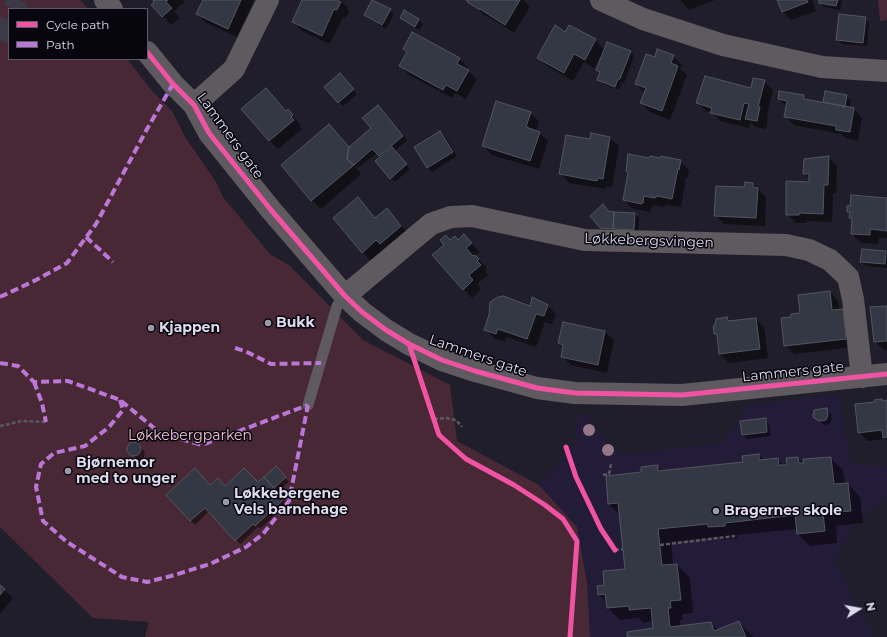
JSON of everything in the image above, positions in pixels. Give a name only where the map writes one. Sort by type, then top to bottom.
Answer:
[{"type":"street","points":[[105,0],[111,8]]},
{"type":"street","points":[[194,105],[234,70],[268,0]]},
{"type":"street","points":[[601,0],[642,19],[723,44],[822,67],[887,71]]},
{"type":"street","name":"Lammers gate","points":[[148,53],[173,84],[194,105],[209,133],[270,210],[345,296],[362,312],[386,330],[409,344],[442,360],[537,388],[574,394],[682,395],[887,374]]},
{"type":"street","name":"Løkkebergsvingen","points":[[345,296],[431,224],[451,217],[472,216],[585,240],[786,245],[809,250],[830,260],[848,277],[853,299],[862,377]]},
{"type":"lane","points":[[308,405],[337,306],[345,296]]},
{"type":"path","points":[[432,412],[435,422],[446,418],[456,420],[462,427]]},
{"type":"path","points":[[0,426],[22,421],[46,422]]},
{"type":"path","points":[[598,468],[603,474],[609,474],[611,464]]},
{"type":"path","points":[[660,545],[735,536]]},
{"type":"path","points":[[611,545],[615,550],[623,549]]},
{"type":"shaded area","name":"Bragernes skole","points":[[840,394],[851,464],[887,466],[887,496],[852,528],[835,563],[875,637],[590,637],[587,583],[577,527],[539,485],[575,443],[577,414],[586,415],[613,449],[626,454],[723,443],[732,432],[745,406]]},
{"type":"green space","name":"Løkkebergparken","points":[[0,0],[80,0],[87,8],[8,8],[8,60],[128,60],[153,92],[172,111],[185,137],[216,182],[223,197],[270,254],[290,266],[363,340],[450,385],[457,441],[539,485],[577,527],[587,583],[590,637],[145,637],[149,622],[93,618],[0,527]]},
{"type":"green space","points":[[878,0],[887,0],[887,20],[880,21]]},
{"type":"building","points":[[153,0],[168,0],[166,2],[172,8],[162,17],[151,5],[154,2]]},
{"type":"building","points":[[203,0],[241,0],[228,29],[196,14]]},
{"type":"building","points":[[302,0],[339,0],[338,1],[341,2],[337,10],[334,9],[322,36],[292,22]]},
{"type":"building","points":[[372,0],[391,9],[382,25],[364,15]]},
{"type":"building","points":[[466,0],[520,0],[505,25]]},
{"type":"building","points":[[777,0],[807,0],[808,2],[782,12]]},
{"type":"building","points":[[819,0],[838,0],[836,6],[819,3]]},
{"type":"building","points":[[404,10],[419,19],[415,27],[400,18]]},
{"type":"building","points":[[839,14],[866,17],[863,43],[836,40]]},
{"type":"building","points":[[555,25],[565,32],[569,25],[596,39],[585,60],[574,54],[564,73],[537,58]]},
{"type":"building","points":[[412,32],[460,58],[457,64],[469,70],[457,91],[446,85],[443,90],[399,66],[407,52],[403,49]]},
{"type":"building","points":[[607,42],[631,51],[620,79],[618,79],[615,87],[597,80],[600,72],[596,70]]},
{"type":"building","points":[[657,49],[674,55],[671,63],[678,66],[662,111],[640,103],[646,88],[635,84],[646,54],[655,57]]},
{"type":"building","points":[[340,73],[354,89],[338,103],[324,87]]},
{"type":"building","points":[[705,76],[751,88],[753,78],[765,80],[758,107],[760,107],[757,121],[745,119],[749,104],[744,103],[740,120],[710,113],[712,108],[696,103]]},
{"type":"building","points":[[266,88],[286,111],[288,109],[293,115],[291,117],[294,120],[269,141],[241,109]]},
{"type":"building","points":[[779,91],[804,95],[804,99],[854,108],[850,132],[836,130],[836,126],[784,117],[787,101],[778,99]]},
{"type":"building","points":[[825,91],[847,95],[845,107],[823,102]]},
{"type":"building","points":[[496,101],[531,112],[526,127],[540,132],[530,161],[482,146]]},
{"type":"building","points":[[378,105],[403,136],[379,156],[372,149],[354,165],[347,159],[349,147],[371,128],[362,118]]},
{"type":"building","points":[[329,124],[349,147],[347,159],[354,165],[311,201],[281,165]]},
{"type":"building","points":[[440,131],[453,152],[427,168],[414,147]]},
{"type":"building","points":[[591,133],[610,137],[603,179],[598,178],[597,181],[559,174],[566,135],[590,139]]},
{"type":"building","points":[[392,147],[407,164],[390,179],[375,161]]},
{"type":"building","points":[[628,154],[649,158],[650,156],[661,158],[661,156],[681,160],[672,199],[657,196],[655,198],[644,196],[643,203],[641,204],[623,200],[628,173],[626,171]]},
{"type":"building","points":[[829,156],[828,185],[824,185],[823,214],[799,213],[799,215],[786,215],[786,181],[809,182],[809,174],[803,174],[804,159]]},
{"type":"building","points":[[745,182],[753,183],[753,187],[758,188],[756,218],[714,216],[716,186],[744,187]]},
{"type":"building","points":[[851,195],[887,198],[887,231],[870,229],[870,235],[851,234],[852,218],[849,218],[850,212],[847,212],[847,206],[850,206]]},
{"type":"building","points":[[358,197],[375,218],[387,208],[401,226],[380,244],[376,240],[362,253],[333,218]]},
{"type":"building","points":[[603,204],[608,211],[614,212],[613,229],[600,228],[590,216]]},
{"type":"building","points":[[614,212],[635,213],[634,230],[613,229]]},
{"type":"building","points":[[464,234],[472,243],[466,248],[473,256],[475,255],[479,259],[477,261],[481,265],[469,275],[473,280],[463,290],[432,255],[444,245],[440,240],[446,235],[450,240],[455,236],[458,240]]},
{"type":"building","points":[[862,249],[886,251],[885,264],[860,262]]},
{"type":"building","points":[[830,291],[832,310],[843,309],[846,339],[784,346],[781,318],[791,317],[791,314],[800,313],[798,295]]},
{"type":"building","points":[[503,296],[530,306],[532,297],[548,305],[544,316],[536,314],[527,339],[498,329],[496,334],[484,330],[489,315],[490,302]]},
{"type":"building","points":[[887,306],[887,341],[874,342],[870,307]]},
{"type":"building","points":[[727,317],[728,321],[756,318],[760,349],[719,354],[717,334],[714,334],[713,326],[715,325],[716,319]]},
{"type":"building","points":[[563,322],[605,331],[598,365],[561,357],[563,345],[558,343]]},
{"type":"building","points":[[882,399],[883,401],[887,400],[887,437],[883,438],[882,430],[858,433],[855,404],[875,402],[874,400]]},
{"type":"building","points":[[827,408],[828,415],[826,420],[819,421],[814,418],[814,410]]},
{"type":"building","points":[[766,418],[767,432],[742,435],[740,421]]},
{"type":"building","points":[[134,442],[139,444],[141,449],[139,454],[134,456],[129,454],[127,449],[129,444]]},
{"type":"building","points":[[759,454],[759,460],[778,458],[779,465],[787,465],[786,458],[798,457],[799,463],[804,463],[803,459],[831,457],[834,484],[848,483],[851,511],[823,513],[825,531],[797,534],[795,515],[725,523],[725,526],[708,527],[708,524],[658,529],[662,565],[677,564],[681,600],[670,601],[671,608],[668,608],[670,627],[711,622],[714,631],[739,621],[746,637],[627,637],[627,632],[653,628],[651,608],[629,610],[629,606],[607,608],[605,594],[598,595],[597,586],[604,585],[603,571],[625,569],[618,503],[608,504],[606,476],[641,472],[641,467],[658,465],[658,471],[743,462],[742,456]]},
{"type":"building","points":[[276,466],[286,477],[274,488],[264,477]]},
{"type":"building","points":[[195,468],[210,485],[218,478],[225,486],[244,468],[258,482],[264,477],[284,499],[255,526],[253,524],[235,541],[205,508],[190,521],[166,495]]},
{"type":"building","points":[[0,585],[5,589],[0,595]]},
{"type":"tunnel","points":[[14,8],[18,0]]},
{"type":"tunnel","points":[[0,40],[8,22]]},
{"type":"marked path","points":[[0,297],[67,263],[96,224],[173,84]]},
{"type":"marked path","points":[[86,237],[113,262]]},
{"type":"marked path","points":[[235,348],[245,351],[271,364],[321,363]]},
{"type":"marked path","points":[[0,363],[18,366],[34,382],[68,381],[120,400],[160,433],[202,445],[308,405]]},
{"type":"marked path","points":[[34,382],[42,403],[46,422]]},
{"type":"marked path","points":[[120,400],[123,410],[109,427],[85,446],[54,453],[41,464],[36,487],[43,521],[67,542],[122,577],[147,582],[210,564],[246,547],[263,534],[289,501],[308,405]]},
{"type":"cycle path","points":[[148,53],[173,84],[194,105],[209,133],[271,210],[345,296],[362,312],[386,330],[409,344],[442,360],[475,371],[537,388],[575,393],[682,395],[887,374]]},
{"type":"cycle path","points":[[409,344],[439,435],[466,459],[514,485],[545,505],[563,519],[577,541],[570,637]]},
{"type":"cycle path","points":[[566,447],[576,477],[601,529],[615,550]]},
{"type":"place","name":"Bukk","points":[[268,323]]},
{"type":"place","name":"Kjappen","points":[[151,328]]},
{"type":"place","name":"Bjørnemor med to unger","points":[[68,471]]},
{"type":"place","name":"Løkkebergene Vels barnehage","points":[[226,502]]},
{"type":"place","name":"Bragernes skole","points":[[716,511]]}]
